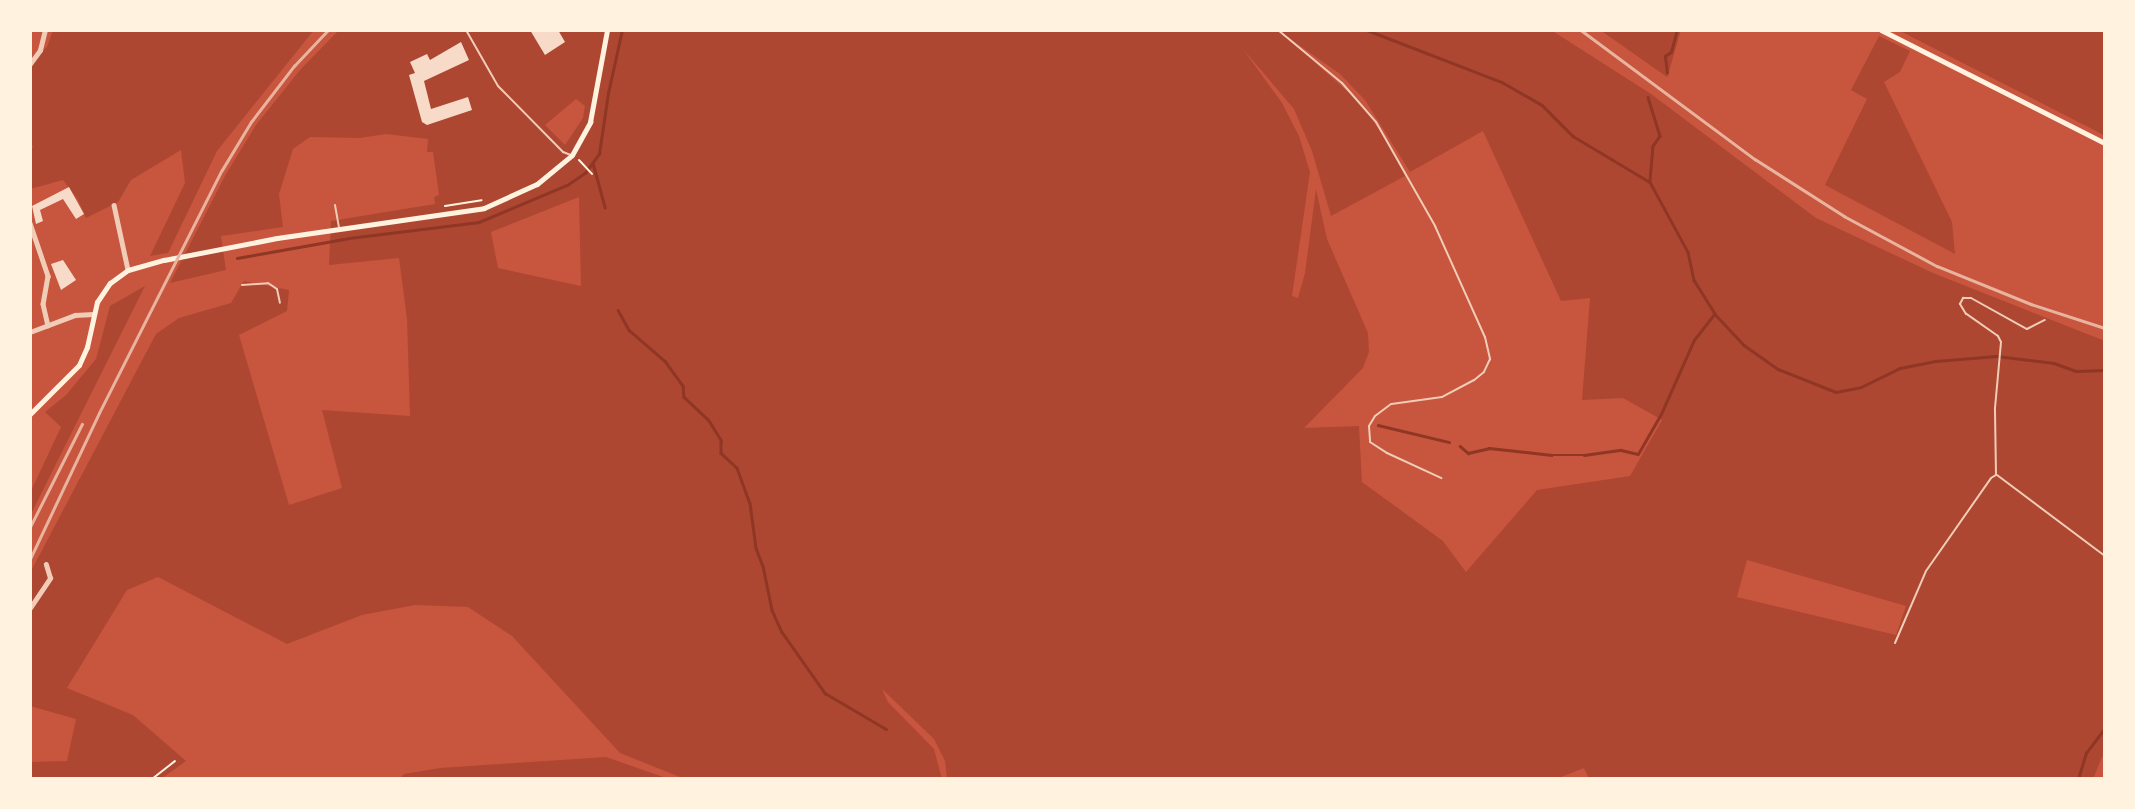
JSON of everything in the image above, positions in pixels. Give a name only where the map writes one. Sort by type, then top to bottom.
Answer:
[{"type":"main road","points":[[30,414],[60,388],[79,365],[87,347],[93,314],[104,291],[128,270],[186,255],[340,228],[484,208],[537,184],[572,155],[590,122],[607,30]]},
{"type":"main road","points":[[1881,30],[2105,143]]},
{"type":"street","points":[[30,64],[40,50],[45,30]]},
{"type":"street","points":[[114,205],[128,270]]},
{"type":"street","points":[[30,223],[48,276],[43,304],[48,325]]},
{"type":"street","points":[[30,332],[75,315],[93,314]]},
{"type":"street","points":[[30,608],[50,578],[46,565]]},
{"type":"lane","points":[[466,30],[498,86],[563,152],[572,155]]},
{"type":"lane","points":[[1278,30],[1342,83],[1376,122],[1435,226],[1485,337],[1490,359],[1484,372],[1474,380],[1442,397],[1391,404],[1375,416],[1369,426],[1370,442],[1387,453],[1441,478]]},
{"type":"lane","points":[[335,205],[340,228]]},
{"type":"lane","points":[[242,285],[268,284],[277,289],[279,303]]},
{"type":"lane","points":[[1996,475],[1995,408],[2001,351],[1998,335],[1966,314],[1960,304],[1963,298],[1971,299],[2027,329],[2045,320]]},
{"type":"lane","points":[[1996,475],[2105,556]]},
{"type":"lane","points":[[1895,643],[1926,571],[1991,478],[1996,475]]},
{"type":"path","points":[[584,163],[592,174]]},
{"type":"path","points":[[445,206],[482,200]]},
{"type":"path","points":[[152,779],[175,761]]},
{"type":"shaded area","points":[[53,30],[314,30],[217,151],[168,253],[150,256],[185,183],[181,150],[131,180],[118,202],[86,218],[78,200],[63,180],[30,189],[30,154],[33,146],[30,144],[30,61],[47,47]]},
{"type":"shaded area","points":[[339,30],[1551,30],[1651,94],[1816,218],[1933,273],[2105,341],[2105,750],[2093,779],[1589,779],[1584,768],[1556,779],[947,779],[945,761],[934,739],[882,689],[888,702],[934,749],[942,779],[685,779],[620,753],[512,636],[468,607],[415,605],[362,615],[287,644],[158,577],[127,590],[67,688],[133,715],[186,761],[161,779],[30,779],[30,762],[67,761],[76,719],[30,706],[30,573],[156,334],[179,318],[231,303],[244,281],[289,290],[287,311],[239,335],[289,505],[342,488],[322,410],[410,416],[407,319],[399,258],[329,265],[331,221],[435,204],[434,197],[439,195],[433,152],[427,152],[428,139],[386,134],[360,138],[310,137],[293,149],[279,194],[283,227],[221,236],[226,270],[170,283],[226,174],[256,125],[300,70]],"holes":[[[1282,33],[1340,74],[1365,100],[1410,172],[1483,131],[1561,301],[1590,298],[1582,400],[1623,398],[1662,420],[1630,476],[1537,490],[1466,572],[1443,541],[1362,482],[1359,426],[1304,428],[1363,368],[1369,352],[1368,333],[1327,239],[1316,189],[1305,273],[1298,298],[1292,296],[1310,172],[1299,136],[1282,103],[1243,49],[1294,109],[1312,151],[1331,216],[1405,176],[1382,133],[1356,99]],[[576,99],[585,106],[583,118],[565,145],[545,125]],[[579,197],[581,286],[498,268],[491,232]],[[1747,560],[1906,606],[1896,635],[1737,597]]]},
{"type":"shaded area","points":[[1600,30],[1681,30],[1667,78],[1667,77]]},
{"type":"shaded area","points":[[1898,30],[2105,30],[2105,136],[2096,131]]},
{"type":"shaded area","points":[[1879,36],[1910,51],[1900,72],[1884,82],[1952,222],[1955,254],[1825,185],[1867,99],[1851,90]]},
{"type":"shaded area","points":[[145,286],[30,516],[30,493],[61,427],[45,412],[66,395],[96,359],[110,306]]},
{"type":"shaded area","points":[[606,757],[669,779],[399,779],[404,774],[440,768]]},
{"type":"building","points":[[530,30],[558,30],[565,42],[545,55]]},
{"type":"building","points":[[461,42],[469,60],[424,81],[431,109],[468,97],[472,110],[427,125],[422,122],[409,75],[415,73],[410,62],[427,54],[430,60]]},
{"type":"building","points":[[69,187],[84,214],[76,219],[63,199],[40,210],[43,221],[36,224],[32,206]]},
{"type":"building","points":[[63,260],[76,280],[61,290],[51,264]]},
{"type":"waterway","points":[[237,258],[349,238],[479,222],[567,185],[585,173],[599,154],[608,93],[622,30]]},
{"type":"waterway","points":[[1367,30],[1502,82],[1542,105],[1573,136],[1650,182],[1688,252],[1694,280],[1715,314],[1744,345],[1778,369],[1836,392],[1861,387],[1900,368],[1936,361],[1996,356],[2054,363],[2076,371],[2105,370]]},
{"type":"waterway","points":[[1667,73],[1665,56],[1671,52],[1677,30]]},
{"type":"waterway","points":[[1648,97],[1660,136],[1653,146],[1650,180]]},
{"type":"waterway","points":[[593,163],[605,207]]},
{"type":"waterway","points":[[618,310],[629,330],[665,361],[683,386],[684,397],[708,419],[721,440],[721,453],[737,468],[750,503],[756,548],[763,566],[772,610],[782,632],[825,693],[886,729]]},
{"type":"waterway","points":[[1460,446],[1468,453],[1489,448],[1552,455],[1584,455],[1621,450],[1638,454],[1661,414],[1694,340],[1714,314]]},
{"type":"waterway","points":[[1378,425],[1449,442]]},
{"type":"waterway","points":[[2078,779],[2086,753],[2105,728]]},
{"type":"railway","points":[[30,559],[99,413],[222,170],[251,122],[294,66],[328,30]]},
{"type":"railway","points":[[1581,30],[1755,159],[1844,216],[1937,266],[2031,304],[2105,328]]},
{"type":"railway","points":[[30,527],[82,424]]}]
